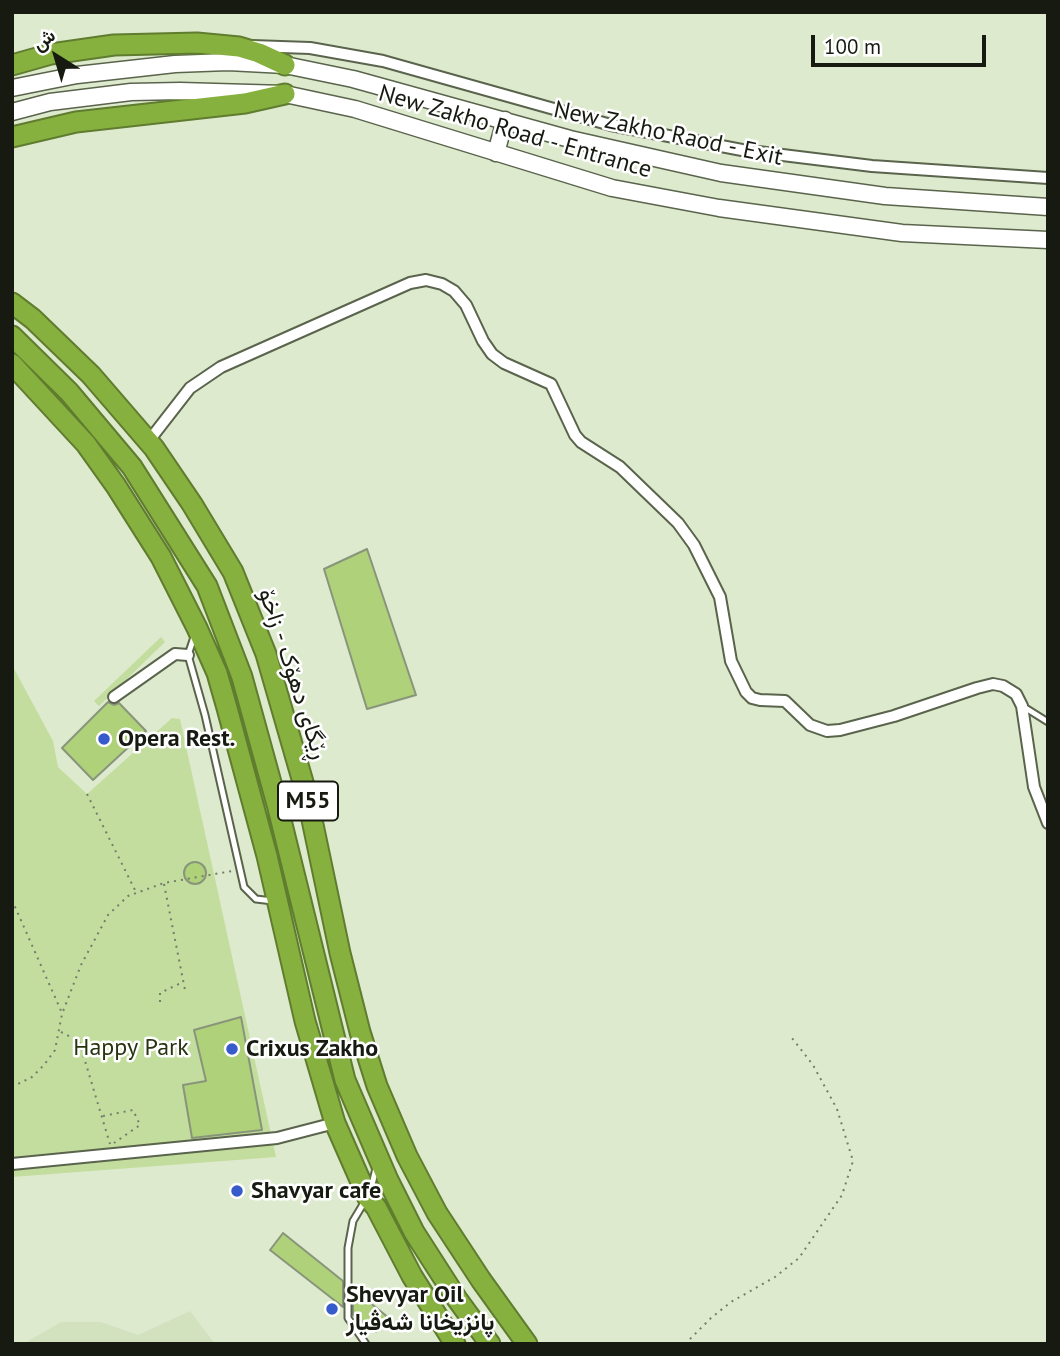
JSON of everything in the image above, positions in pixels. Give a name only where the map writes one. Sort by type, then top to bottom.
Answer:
[{"type":"highway","points":[[12,65],[51,54],[114,45],[197,43],[239,47],[285,65]]},
{"type":"highway","points":[[12,137],[76,122],[246,103],[285,94]]},
{"type":"highway","name":"ڕێگای دهۆک - زاخۆ","points":[[12,303],[33,319],[91,375],[148,442],[192,504],[233,572],[266,654],[307,796],[340,953],[377,1086],[407,1156],[437,1213],[527,1344]]},
{"type":"highway","name":"ڕێگای دهۆک - زاخۆ","points":[[12,337],[69,392],[132,467],[207,586],[243,677],[345,1080],[414,1232],[490,1344]]},
{"type":"highway","points":[[12,364],[86,444],[116,486],[161,557],[197,628],[217,673],[227,708],[305,1021],[335,1123],[368,1198],[376,1207],[412,1276],[455,1344]]},
{"type":"highway","points":[[161,557],[182,545]]},
{"type":"main road","name":"New Zakho Raod - Exit","points":[[12,88],[77,75],[176,64],[228,62],[285,65],[353,79],[570,139],[721,173],[804,186],[920,199],[1048,207]]},
{"type":"main road","name":"New Zakho Road - Entrance","points":[[12,112],[50,102],[131,92],[285,94],[355,109],[612,188],[719,208],[902,233],[1048,240]]},
{"type":"main road","points":[[496,153],[505,120]]},
{"type":"street","points":[[239,47],[302,47],[383,61],[611,124],[742,149],[885,167],[1048,178]]},
{"type":"street","points":[[148,442],[181,398],[211,373],[410,283],[434,281],[449,288],[466,305],[492,354],[504,363],[551,384],[575,435],[581,442],[620,467],[678,523],[694,545],[720,597],[731,661],[740,683],[752,698],[785,701],[810,725],[828,731],[894,716],[993,684],[1003,686],[1016,694],[1023,706],[1034,787],[1048,823]]},
{"type":"street","points":[[114,697],[175,654],[187,656]]},
{"type":"street","points":[[12,1164],[277,1138],[335,1123]]},
{"type":"lane","points":[[197,628],[187,656],[205,715],[244,887],[256,899],[277,901]]},
{"type":"lane","points":[[1023,706],[1048,722]]},
{"type":"lane","points":[[366,1344],[348,1318],[348,1248],[353,1221],[375,1181],[378,1155]]},
{"type":"path","points":[[87,794],[137,893]]},
{"type":"path","points":[[12,1087],[32,1077],[55,1050],[62,1014],[81,965],[108,915],[128,896],[164,883],[240,870]]},
{"type":"path","points":[[164,883],[186,990]]},
{"type":"path","points":[[12,900],[62,1014]]},
{"type":"path","points":[[160,1002],[160,993],[184,982]]},
{"type":"path","points":[[60,1032],[79,1041],[101,1116],[110,1145],[140,1125],[133,1110],[101,1116]]},
{"type":"path","points":[[685,1344],[732,1302],[775,1277],[799,1258],[842,1195],[853,1161],[837,1109],[813,1065],[792,1038]]},
{"type":"path","points":[[545,1344],[559,1344]]},
{"type":"shaded area","points":[[190,1311],[215,1344],[23,1344],[61,1322],[101,1322],[138,1335]]},
{"type":"green space","points":[[161,637],[165,642],[99,706],[94,701]]},
{"type":"green space","name":"Happy Park","points":[[12,665],[53,741],[58,767],[87,794],[172,718],[180,719],[276,1157],[12,1177]]},
{"type":"building","points":[[367,549],[416,695],[367,709],[324,569]]},
{"type":"building","name":"Opera Rest.","points":[[108,702],[114,705],[119,703],[146,731],[93,780],[62,748]]},
{"type":"building","points":[[195,862],[203,865],[206,873],[203,881],[195,884],[187,881],[184,873],[187,865]]},
{"type":"building","points":[[241,1017],[262,1130],[192,1138],[183,1085],[206,1081],[194,1030]]},
{"type":"building","points":[[283,1233],[343,1281],[343,1307],[270,1250]]},
{"type":"building","points":[[353,1289],[389,1318],[376,1332],[353,1315]]},
{"type":"place","name":"Opera Rest.","points":[[104,739]]},
{"type":"place","name":"Crixus Zakho","points":[[232,1049]]},
{"type":"place","name":"Shavyar cafe","points":[[237,1191]]},
{"type":"place","name":"Shevyar Oil پانزيخانا شەڤيار","points":[[332,1309]]}]
